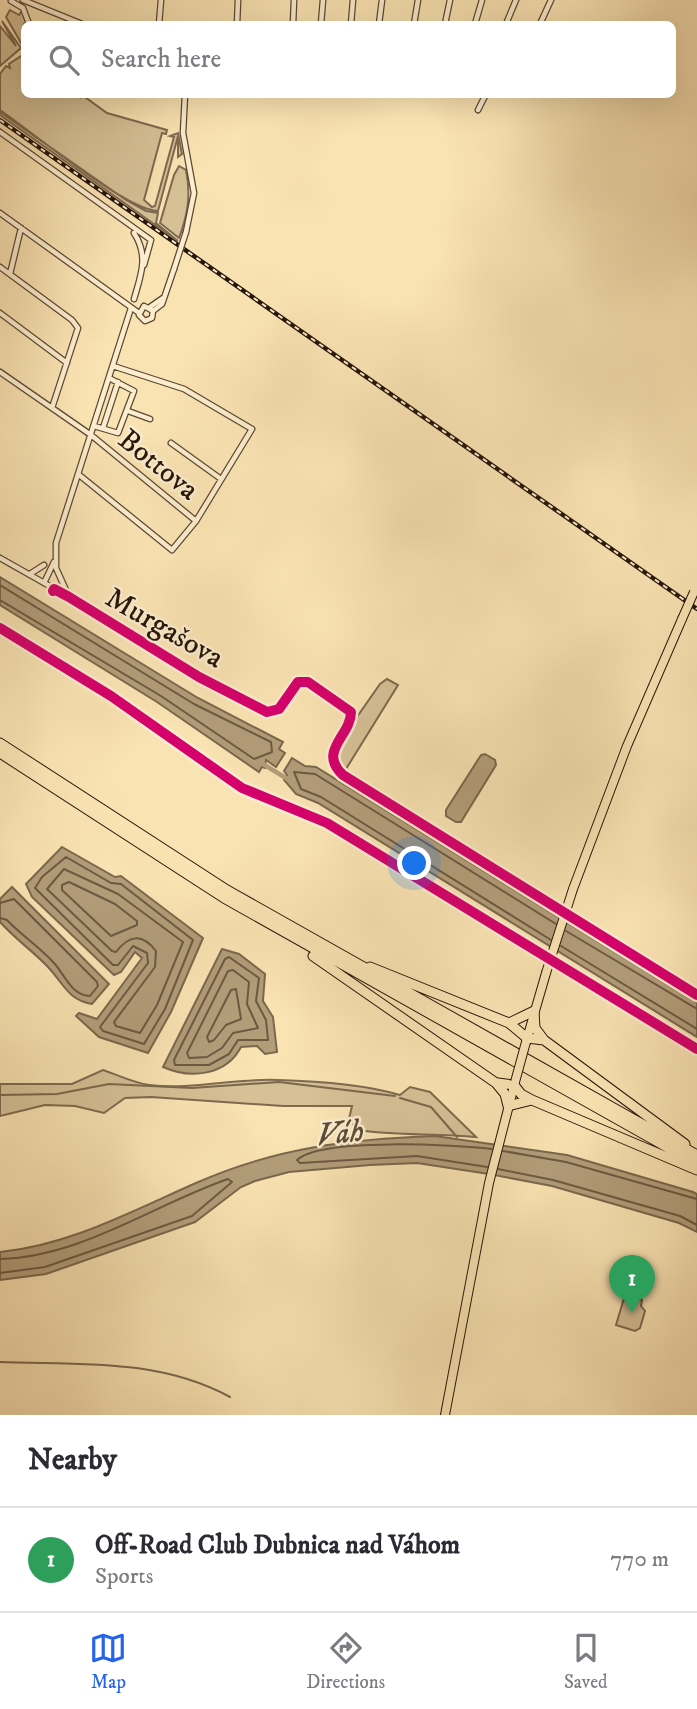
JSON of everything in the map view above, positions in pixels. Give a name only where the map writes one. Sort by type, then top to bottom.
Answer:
[{"type":"highway","points":[[0,743],[186,865],[330,950],[695,1154]]},
{"type":"highway","points":[[0,753],[132,841],[282,932],[697,1164]]},
{"type":"highway","points":[[282,932],[290,941],[496,1083],[505,1094],[507,1108],[532,1100]]},
{"type":"highway","points":[[330,950],[509,1023],[526,1040],[544,1040]]},
{"type":"highway","points":[[509,1023],[534,1011],[535,1028],[544,1040],[680,1139],[695,1154]]},
{"type":"highway","points":[[496,1083],[515,1083],[517,1091],[532,1100],[697,1170]]},
{"type":"main road","points":[[445,1415],[487,1192],[534,1011],[573,889],[627,746],[696,590]]},
{"type":"street","points":[[23,0],[75,21]]},
{"type":"street","points":[[159,21],[160,0]]},
{"type":"street","points":[[237,21],[238,0]]},
{"type":"street","points":[[293,21],[294,0]]},
{"type":"street","points":[[321,21],[323,0]]},
{"type":"street","points":[[351,21],[353,0]]},
{"type":"street","points":[[379,21],[382,0]]},
{"type":"street","points":[[414,21],[418,0]]},
{"type":"street","points":[[446,21],[450,0]]},
{"type":"street","points":[[476,21],[482,0]]},
{"type":"street","points":[[507,21],[516,0]]},
{"type":"street","points":[[541,21],[551,0]]},
{"type":"street","points":[[10,1],[23,8],[28,21]]},
{"type":"street","points":[[130,317],[152,309],[164,297],[186,232],[194,193],[183,133],[185,98]]},
{"type":"street","points":[[478,110],[484,98]]},
{"type":"street","points":[[0,132],[151,240],[134,299]]},
{"type":"street","points":[[0,213],[150,320],[152,309]]},
{"type":"street","points":[[10,274],[21,228]]},
{"type":"street","points":[[134,233],[143,252],[144,265]]},
{"type":"street","points":[[0,267],[76,324],[77,333],[52,408]]},
{"type":"street","points":[[126,303],[140,313]]},
{"type":"street","name":"Murgašova","points":[[131,308],[57,538],[55,559],[60,579],[69,597],[264,711],[274,712],[296,683],[303,680],[348,708],[351,719],[333,752],[335,765],[343,775],[697,995]]},
{"type":"street","points":[[0,313],[67,363]]},
{"type":"street","points":[[124,331],[140,313]]},
{"type":"street","points":[[113,366],[184,389],[252,429],[196,521]]},
{"type":"street","name":"Bottova","points":[[0,372],[90,435],[196,521],[175,549],[169,550],[78,474]]},
{"type":"street","points":[[94,426],[118,433],[128,411],[134,391],[109,378]]},
{"type":"street","points":[[103,428],[118,382]]},
{"type":"street","points":[[128,411],[150,418]]},
{"type":"street","points":[[172,443],[222,479]]},
{"type":"street","points":[[0,558],[69,597]]},
{"type":"street","points":[[44,583],[55,559]]},
{"type":"street","points":[[29,575],[44,565]]},
{"type":"street","points":[[0,628],[111,696],[242,788],[327,823],[697,1049]]},
{"type":"shaded area","points":[[23,9],[26,21],[21,21],[21,43],[6,17],[10,10],[19,15]]},
{"type":"shaded area","points":[[2,21],[21,48],[0,66],[0,26],[16,46]]},
{"type":"shaded area","points":[[21,56],[21,98],[86,98],[107,113],[167,130],[166,134],[162,133],[144,200],[152,207],[155,206],[174,137],[170,136],[178,133],[182,154],[178,157],[178,136],[158,211],[144,208],[103,185],[0,110],[0,74],[6,66],[10,68],[9,64]]},
{"type":"shaded area","points":[[0,112],[126,200],[146,211],[158,213],[156,223],[178,241],[0,115]]},
{"type":"shaded area","points":[[179,166],[186,170],[188,196],[179,238],[160,223]]},
{"type":"shaded area","points":[[387,679],[398,685],[346,769],[339,763],[336,747],[380,684]]},
{"type":"shaded area","points":[[103,1070],[138,1083],[165,1086],[293,1080],[355,1086],[400,1095],[410,1087],[430,1092],[476,1137],[357,1130],[349,1119],[352,1106],[283,1106],[151,1097],[125,1098],[104,1113],[75,1106],[45,1105],[0,1116],[0,1084],[72,1084]]},
{"type":"shaded area","points":[[625,1295],[642,1300],[641,1306],[645,1311],[640,1328],[635,1331],[616,1325]]},
{"type":"water","points":[[0,577],[198,698],[283,742],[279,749],[285,753],[276,767],[266,760],[265,768],[262,767],[259,772],[157,702],[0,605]]},
{"type":"water","points":[[485,754],[495,760],[496,765],[461,822],[456,822],[446,816],[446,810],[481,755]]},
{"type":"water","points":[[292,758],[305,766],[316,767],[697,1003],[697,1037],[318,803],[296,794],[284,780],[287,775],[284,771]]},
{"type":"water","points":[[62,847],[115,877],[121,876],[203,938],[171,1012],[148,1053],[99,1037],[76,1016],[79,1013],[97,1019],[142,958],[135,952],[121,972],[114,975],[32,897],[26,884]]},
{"type":"water","points":[[12,887],[109,984],[92,1004],[72,995],[48,967],[0,922],[0,899]]},
{"type":"water","points":[[222,949],[239,954],[265,974],[263,1001],[273,1017],[277,1052],[265,1054],[257,1046],[241,1047],[226,1064],[196,1074],[163,1067]]},
{"type":"water","points":[[435,1136],[567,1155],[693,1192],[697,1194],[697,1232],[679,1223],[552,1186],[417,1163],[370,1165],[289,1172],[255,1181],[241,1187],[195,1222],[46,1274],[0,1280],[0,1252],[76,1234],[255,1161],[342,1143]]},
{"type":"waterway","points":[[263,764],[289,780]]},
{"type":"waterway","points":[[0,1095],[57,1094],[109,1084],[192,1088],[279,1082],[395,1096]]},
{"type":"waterway","points":[[400,1098],[431,1107],[457,1137]]},
{"type":"waterway","points":[[0,1362],[89,1364],[146,1370],[203,1384],[230,1397]]},
{"type":"railway","points":[[0,120],[697,609]]},
{"type":"cycle path","points":[[53,591],[54,589],[69,597],[199,677],[267,712],[279,709],[298,682],[308,682],[351,712],[350,721],[337,744],[333,758],[343,775],[697,995]]},
{"type":"cycle path","points":[[0,628],[111,696],[242,788],[327,823],[697,1049]]},
{"type":"place","name":"Off-Road Club Dubnica nad Váhom","points":[[632,1313]]},
{"type":"water label","name":"Váh","points":[[340,1132]]}]
